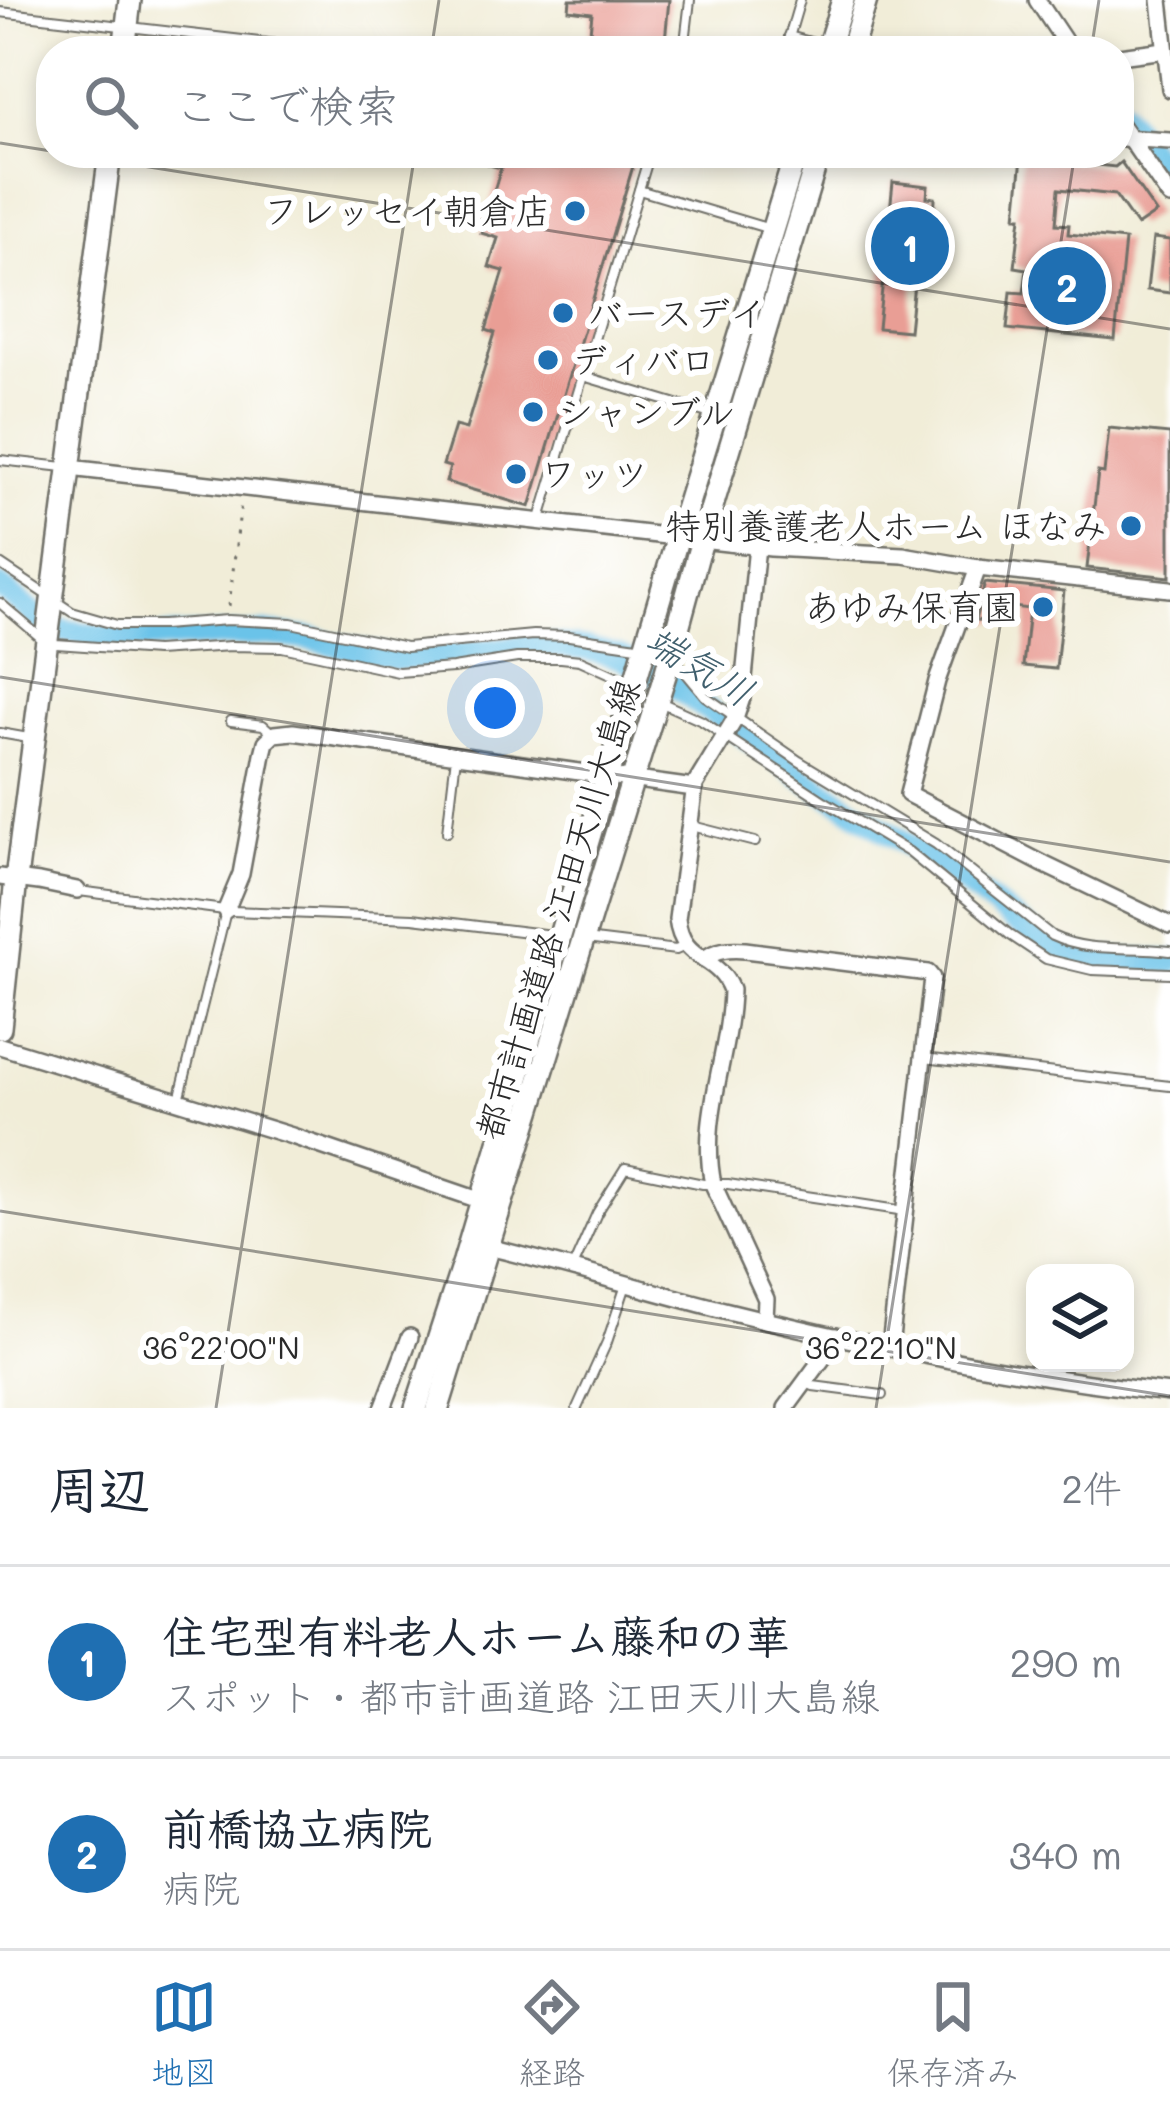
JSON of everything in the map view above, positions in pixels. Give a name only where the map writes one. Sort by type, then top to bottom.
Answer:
[{"type":"street","points":[[126,36],[130,0]]},
{"type":"street","points":[[838,36],[843,0]]},
{"type":"street","points":[[844,36],[866,0]]},
{"type":"street","points":[[1037,0],[1061,36]]},
{"type":"street","points":[[1160,0],[1170,89]]},
{"type":"street","points":[[1134,54],[1165,50]]},
{"type":"street","points":[[1134,138],[1170,141]]},
{"type":"street","points":[[1134,140],[1170,197]]},
{"type":"street","points":[[0,1028],[8,878],[34,740],[108,168]]},
{"type":"street","name":"都市計画道路 江田天川大島線","points":[[425,1404],[488,1247],[572,937],[609,776],[792,168]]},
{"type":"street","name":"都市計画道路 江田天川大島線","points":[[425,1404],[482,1201],[572,937],[633,779],[815,168]]},
{"type":"street","points":[[70,468],[757,546],[889,554],[1170,589]]},
{"type":"street","points":[[757,546],[746,680],[730,726],[694,788],[676,920],[685,946],[721,972],[730,990],[708,1132],[713,1184],[766,1300],[765,1319]]},
{"type":"street","points":[[978,568],[937,681],[908,794],[1170,925]]},
{"type":"street","points":[[226,910],[241,874],[262,754],[274,734],[293,732],[694,788]]},
{"type":"street","points":[[8,878],[77,890]]},
{"type":"street","points":[[704,960],[720,951],[746,950],[928,973],[932,978],[890,1347]]},
{"type":"street","points":[[0,1046],[314,1143],[482,1201]]},
{"type":"street","points":[[488,1247],[836,1336],[1063,1381],[1170,1393]]},
{"type":"street","points":[[785,1408],[836,1336]]},
{"type":"street","points":[[383,1408],[410,1337]]},
{"type":"street","points":[[391,1388],[425,1404]]},
{"type":"lane","points":[[686,36],[690,0]]},
{"type":"lane","points":[[789,36],[800,0]]},
{"type":"lane","points":[[0,12],[206,36]]},
{"type":"lane","points":[[539,520],[646,168]]},
{"type":"lane","points":[[639,190],[773,230]]},
{"type":"lane","points":[[583,376],[716,416]]},
{"type":"lane","points":[[0,460],[70,468]]},
{"type":"lane","points":[[0,565],[52,602],[80,616],[117,625],[228,620],[291,623],[406,647],[568,636],[641,669]]},
{"type":"lane","points":[[0,603],[47,639],[156,652],[282,647],[398,672],[517,658],[561,658],[641,669]]},
{"type":"lane","points":[[667,668],[681,668],[730,726],[930,866],[1010,935],[1046,959],[1092,970],[1170,973]]},
{"type":"lane","points":[[658,698],[800,760],[937,844],[1052,936],[1074,945],[1170,951]]},
{"type":"lane","points":[[231,721],[262,725],[274,734]]},
{"type":"lane","points":[[0,733],[34,740]]},
{"type":"lane","points":[[447,832],[456,754]]},
{"type":"lane","points":[[688,825],[755,842]]},
{"type":"lane","points":[[77,890],[226,910],[413,918],[676,950],[685,946]]},
{"type":"lane","points":[[178,1102],[226,910]]},
{"type":"lane","points":[[924,1058],[1170,1086]]},
{"type":"lane","points":[[573,1267],[597,1213],[625,1168],[906,1211]]},
{"type":"lane","points":[[577,1408],[627,1282]]},
{"type":"lane","points":[[806,1382],[882,1395]]},
{"type":"path","points":[[228,620],[242,487]]},
{"type":"building","points":[[570,0],[669,0],[665,36],[590,36],[592,13],[569,10]]},
{"type":"building","points":[[501,168],[632,168],[530,507],[446,482],[450,467],[443,465],[455,426],[466,429],[495,333],[486,330],[504,271],[489,267],[498,238],[481,233]]},
{"type":"building","points":[[1021,168],[1125,168],[1156,213],[1137,226],[1115,195],[1059,189],[1056,224],[1069,225],[1068,234],[1125,240],[1115,340],[1007,329],[1011,292],[1024,293],[1027,269],[1015,267],[1021,217],[1016,217]]},
{"type":"building","points":[[893,182],[928,186],[927,197],[935,198],[932,266],[916,264],[909,331],[878,328]]},
{"type":"building","points":[[1153,238],[1170,240],[1170,293],[1147,290]]},
{"type":"building","name":"特別養護老人ホーム ほなみ","points":[[1109,428],[1170,434],[1170,577],[1087,568],[1098,472],[1104,473]]},
{"type":"building","points":[[985,583],[1064,591],[1056,669],[1023,666],[1029,609],[998,605],[996,622],[975,620]]},
{"type":"waterway","points":[[1134,130],[1170,181]]},
{"type":"waterway","name":"端気川","points":[[0,587],[58,630],[120,639],[270,634],[397,659],[537,644],[620,657],[664,679],[941,866],[1044,942],[1091,959],[1170,962]]},
{"type":"place","name":"フレッセイ朝倉店","points":[[575,211]]},
{"type":"place","name":"住宅型有料老人ホーム藤和の華","points":[[910,246]]},
{"type":"place","name":"前橋協立病院","points":[[1067,286]]},
{"type":"place","name":"バースデイ","points":[[563,313]]},
{"type":"place","name":"ディバロ","points":[[548,360]]},
{"type":"place","name":"シャンブル","points":[[533,412]]},
{"type":"place","name":"ワッツ","points":[[516,474]]},
{"type":"place","name":"特別養護老人ホーム ほなみ","points":[[1131,526]]},
{"type":"place","name":"あゆみ保育園","points":[[1043,607]]}]
